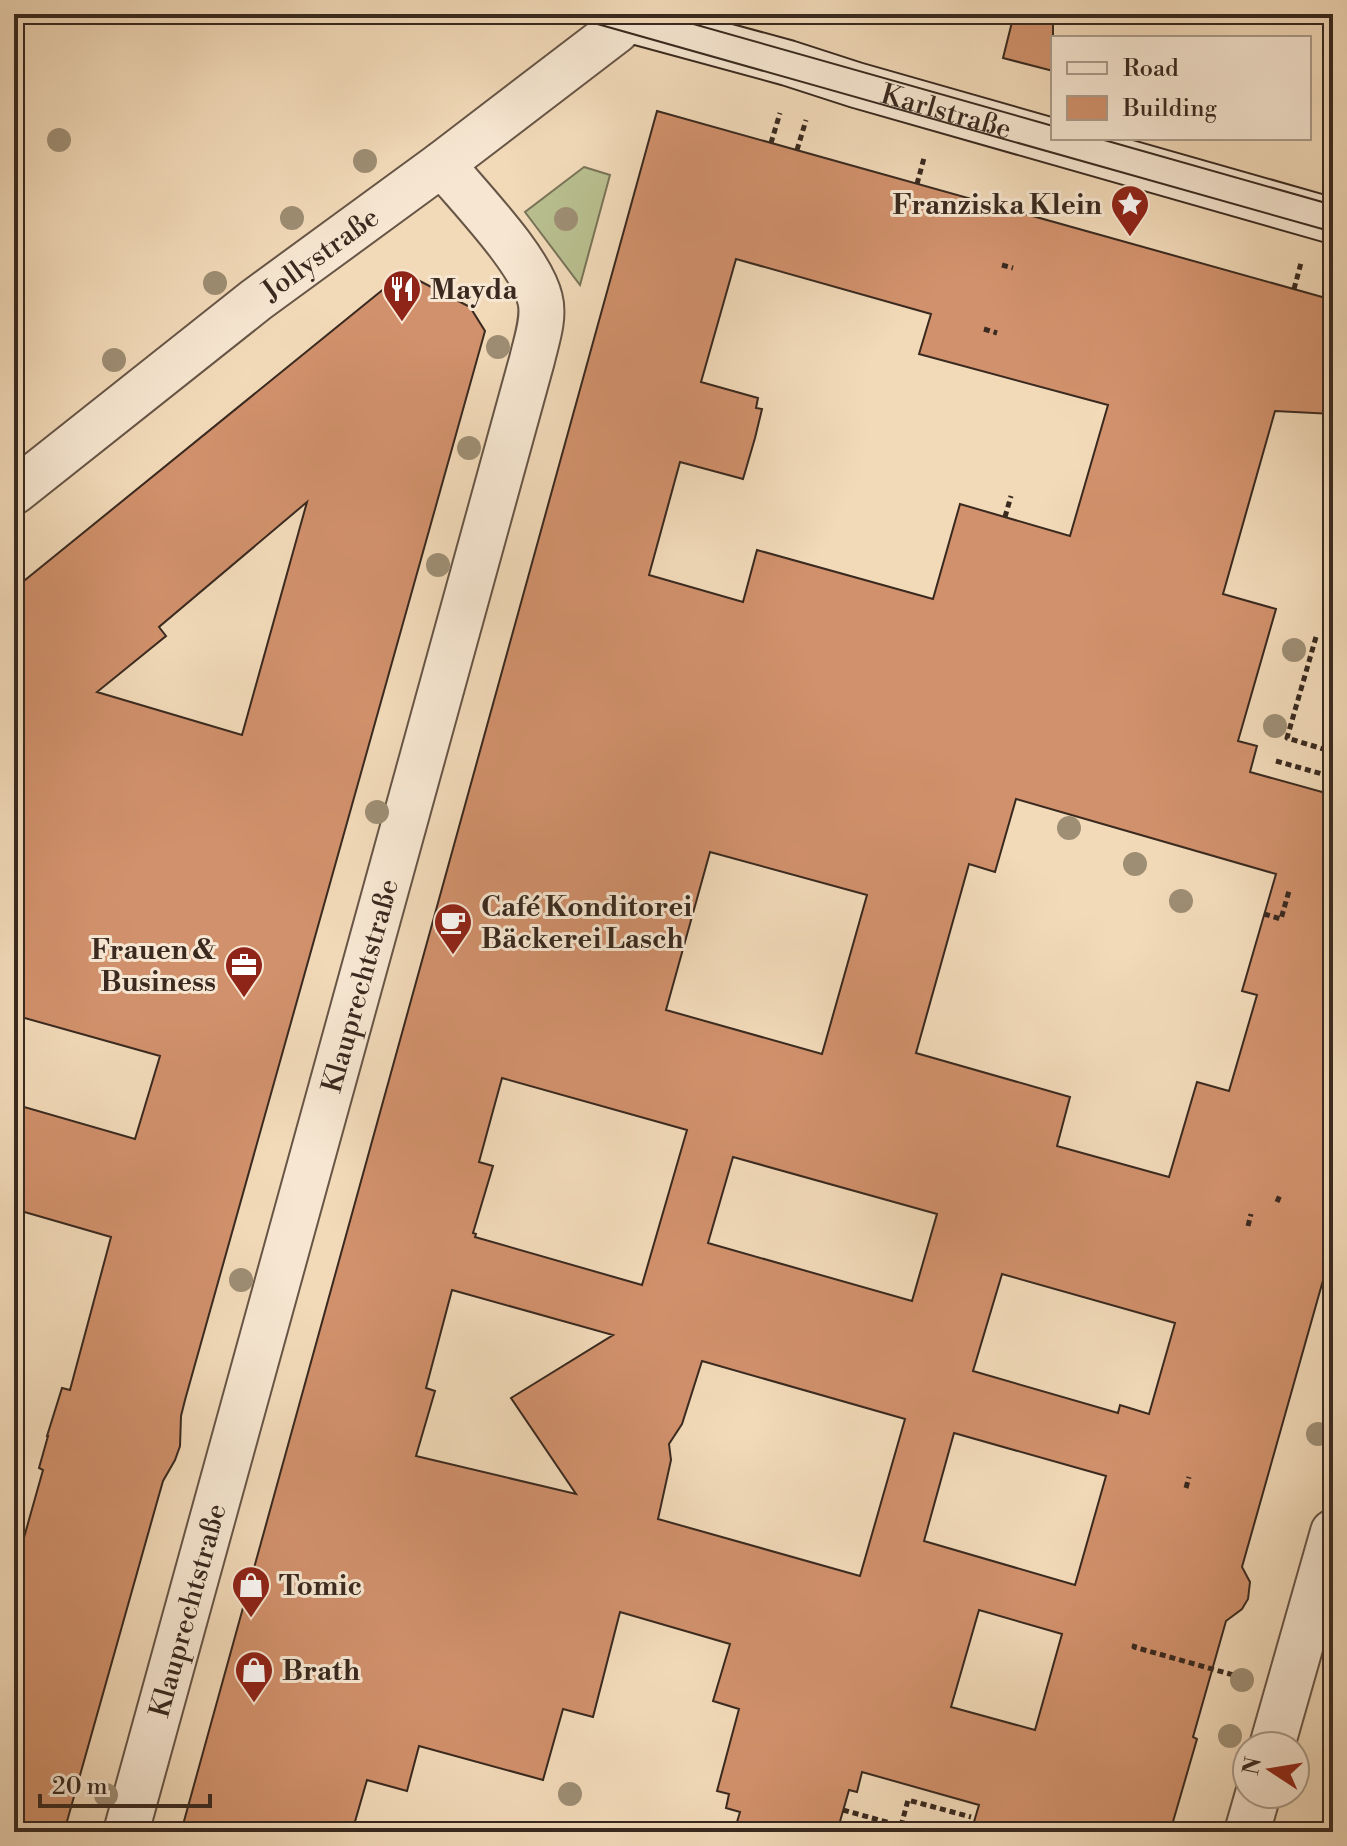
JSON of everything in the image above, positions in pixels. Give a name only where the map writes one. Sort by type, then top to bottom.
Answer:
[{"type":"street","name":"Jollystraße","points":[[14,492],[256,300],[616,31],[618,17]]},
{"type":"street","name":"Karlstraße","points":[[618,17],[1051,139]]},
{"type":"street","name":"Karlstraße","points":[[1053,140],[1333,221]]},
{"type":"street","name":"Klauprechtstraße","points":[[126,1832],[540,324],[541,301],[522,262],[442,164]]},
{"type":"street","points":[[1277,1730],[1333,1532]]},
{"type":"street","points":[[1247,1832],[1253,1810]]},
{"type":"path","points":[[1002,265],[1013,268]]},
{"type":"path","points":[[1327,298],[1333,274]]},
{"type":"path","points":[[984,329],[997,333]]},
{"type":"path","points":[[1005,517],[1011,496]]},
{"type":"path","points":[[1316,637],[1287,738],[1333,752]]},
{"type":"path","points":[[1276,761],[1333,777]]},
{"type":"path","points":[[1264,914],[1281,919],[1289,891]]},
{"type":"path","points":[[1248,1226],[1251,1214]]},
{"type":"path","points":[[1186,1488],[1189,1477]]},
{"type":"path","points":[[1135,1644],[1134,1647],[1288,1691]]},
{"type":"path","points":[[843,1810],[900,1829],[908,1800],[971,1817]]},
{"type":"path","points":[[1168,1824],[1197,1832]]},
{"type":"green space","points":[[584,167],[610,175],[580,285],[525,212]]},
{"type":"building","points":[[1014,14],[1053,14],[1051,70],[1003,58]]},
{"type":"building","points":[[657,111],[1333,300],[1333,414],[1275,411],[1223,594],[1276,609],[1238,741],[1257,746],[1250,772],[1333,795],[1333,1245],[1242,1567],[1250,1582],[1248,1599],[1242,1609],[1226,1621],[1170,1832],[971,1832],[979,1805],[862,1772],[857,1792],[849,1790],[837,1832],[734,1832],[740,1812],[726,1808],[729,1794],[717,1791],[739,1709],[713,1701],[730,1644],[620,1612],[593,1717],[563,1709],[543,1780],[419,1746],[407,1791],[367,1780],[352,1832],[181,1832]],"holes":[[[736,259],[931,314],[919,354],[1108,405],[1070,536],[960,504],[933,599],[757,550],[743,602],[649,575],[680,462],[743,479],[762,409],[756,408],[758,398],[701,382]],[[1016,799],[1276,874],[1242,991],[1257,995],[1229,1091],[1197,1082],[1169,1177],[1057,1146],[1070,1097],[916,1053],[969,864],[995,872]],[[710,852],[867,895],[822,1054],[666,1010]],[[502,1078],[687,1130],[642,1285],[475,1237],[473,1233],[493,1166],[479,1162]],[[733,1157],[937,1214],[912,1301],[708,1243]],[[1002,1274],[1175,1323],[1149,1414],[1120,1405],[1118,1413],[973,1371]],[[452,1290],[613,1335],[511,1398],[576,1494],[416,1456],[435,1391],[426,1388]],[[702,1361],[905,1419],[860,1576],[658,1519],[671,1460],[669,1444],[682,1424]],[[954,1433],[1106,1476],[1075,1585],[924,1541]],[[979,1610],[1062,1634],[1035,1730],[951,1707]]]},
{"type":"building","points":[[414,278],[470,307],[485,331],[185,1400],[180,1446],[163,1481],[64,1832],[14,1832],[14,1573],[43,1470],[39,1468],[47,1436],[62,1388],[70,1390],[111,1237],[14,1209],[14,1104],[135,1139],[160,1056],[14,1015],[14,589],[396,279]],"holes":[[[307,502],[242,735],[97,692],[166,636],[159,627]]]},
{"type":"tram line","points":[[562,14],[1333,232]]},
{"type":"tram line","points":[[658,14],[1051,125]]},
{"type":"tram line","points":[[1104,140],[1333,205]]},
{"type":"place","name":"Franziska Klein","points":[[1130,238]]},
{"type":"place","name":"Mayda","points":[[402,323]]},
{"type":"place","name":"Café Konditorei Bäckerei Lasch","points":[[453,956]]},
{"type":"place","name":"Frauen & Business","points":[[244,999]]},
{"type":"place","name":"Tomic","points":[[251,1619]]},
{"type":"place","name":"Brath","points":[[254,1704]]}]
